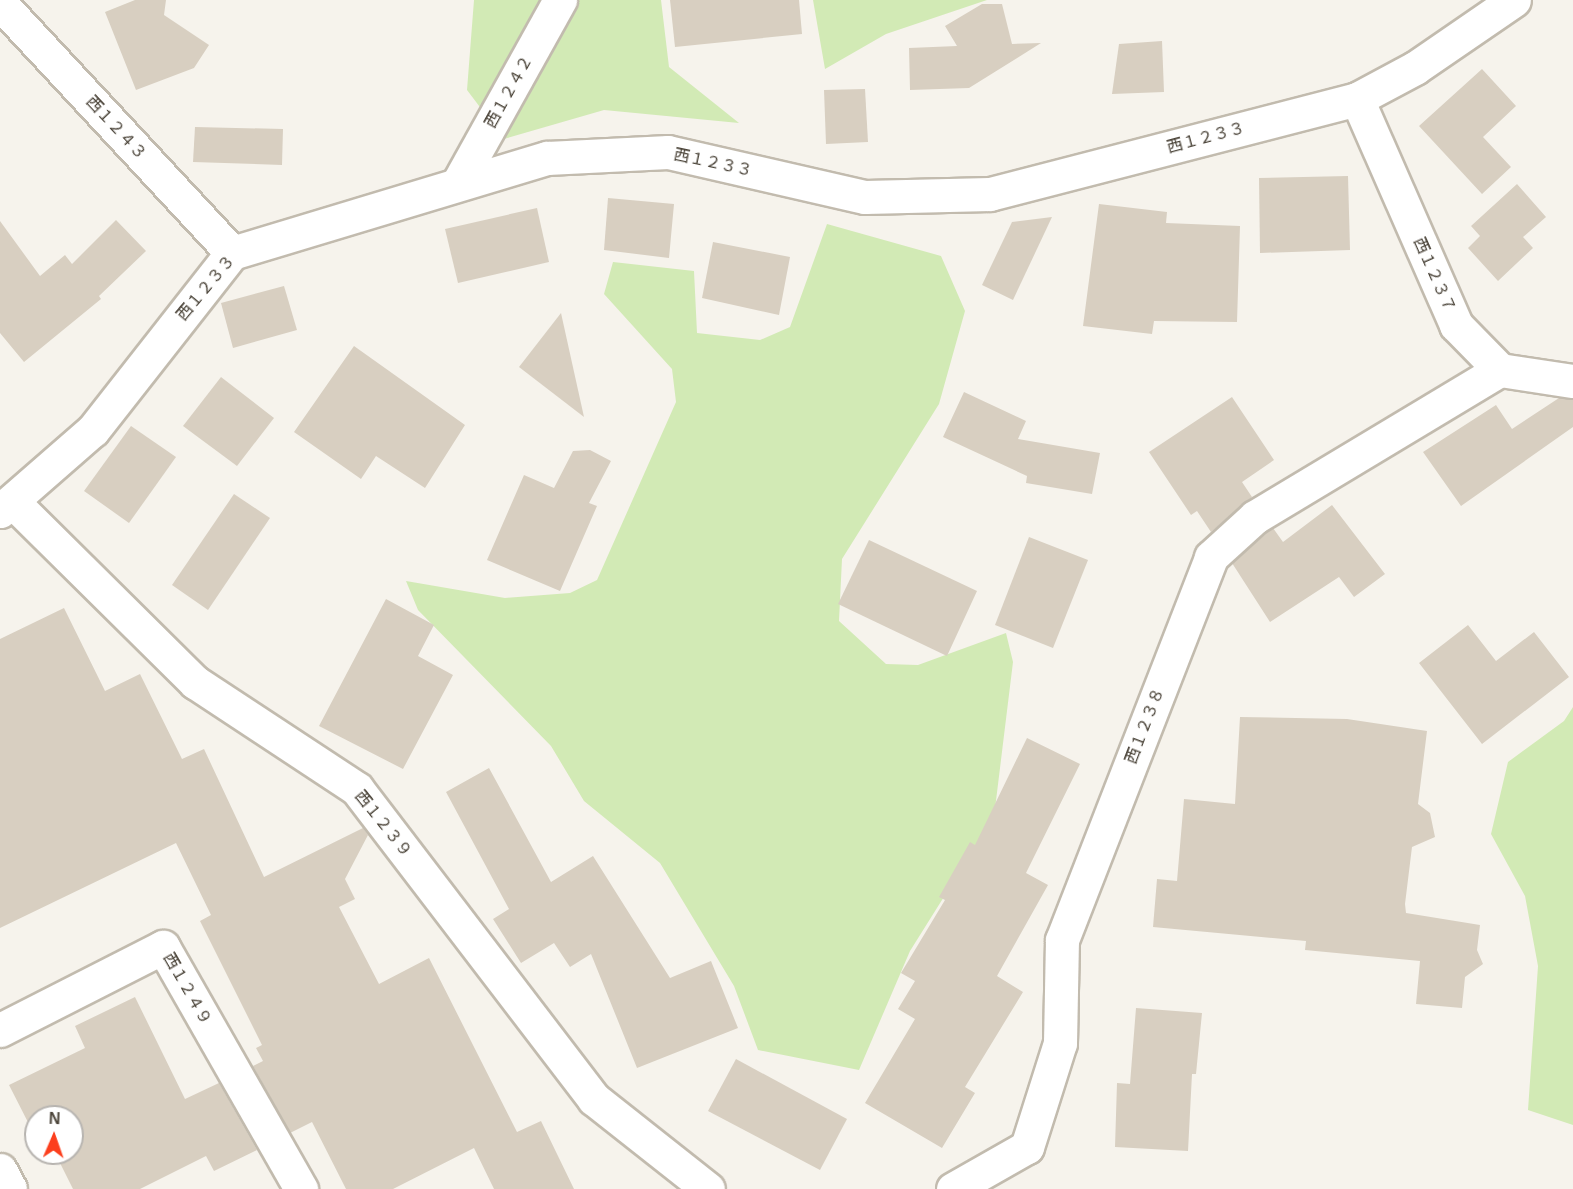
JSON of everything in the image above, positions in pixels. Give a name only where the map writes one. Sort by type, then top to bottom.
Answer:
[{"type":"street","name":"西１２４２","points":[[458,183],[560,0]]},
{"type":"street","name":"西１２３３","points":[[7,507],[93,430],[232,253],[547,158],[668,153],[865,197],[990,195],[1357,99],[1415,68],[1514,0]]},
{"type":"street","name":"西１２４３","points":[[0,3],[232,253]]},
{"type":"street","name":"西１２３７","points":[[1357,99],[1456,325],[1500,370]]},
{"type":"street","points":[[1500,370],[1573,381]]},
{"type":"street","name":"西１２３８","points":[[953,1189],[968,1184],[1027,1147],[1060,1043],[1062,940],[1211,557],[1256,517],[1500,370]]},
{"type":"street","name":"西１２３９","points":[[7,507],[195,682],[357,789],[594,1099],[708,1189]]},
{"type":"street","name":"西１２４９","points":[[0,1030],[163,947],[301,1189]]},
{"type":"street","points":[[0,1170],[10,1189]]},
{"type":"green space","points":[[474,0],[661,0],[669,67],[739,123],[604,110],[504,139],[467,90]]},
{"type":"green space","points":[[813,0],[987,0],[886,34],[825,69]]},
{"type":"green space","points":[[827,224],[941,256],[965,311],[939,404],[842,559],[839,621],[886,664],[918,665],[1006,633],[1013,662],[994,817],[910,951],[859,1070],[758,1050],[734,986],[660,863],[584,801],[551,746],[418,610],[406,581],[505,598],[570,593],[597,580],[676,402],[672,369],[604,294],[613,262],[694,271],[697,333],[760,340],[790,327]]},
{"type":"green space","points":[[1573,707],[1573,1125],[1528,1110],[1538,966],[1525,896],[1491,834],[1508,762],[1564,721]]},
{"type":"building","points":[[135,0],[166,0],[164,15],[209,45],[194,68],[136,90],[105,12]]},
{"type":"building","points":[[670,0],[799,0],[802,34],[675,47]]},
{"type":"building","points":[[982,4],[1002,4],[1012,44],[1041,43],[969,88],[910,90],[909,48],[957,46],[945,26]]},
{"type":"building","points":[[1162,41],[1164,92],[1112,94],[1119,44]]},
{"type":"building","points":[[1482,69],[1516,106],[1483,137],[1511,167],[1482,194],[1419,126]]},
{"type":"building","points":[[865,89],[868,142],[826,144],[824,90]]},
{"type":"building","points":[[195,127],[283,129],[282,165],[193,162]]},
{"type":"building","points":[[1348,176],[1350,250],[1260,253],[1259,178]]},
{"type":"building","points":[[1517,184],[1546,217],[1523,237],[1533,248],[1498,281],[1468,248],[1480,236],[1471,226]]},
{"type":"building","points":[[608,198],[674,204],[669,258],[604,250]]},
{"type":"building","points":[[1099,204],[1167,212],[1166,223],[1240,226],[1237,322],[1154,321],[1152,334],[1083,326]]},
{"type":"building","points":[[537,208],[549,262],[458,283],[445,229]]},
{"type":"building","points":[[1052,217],[1013,300],[982,285],[1012,222]]},
{"type":"building","points":[[116,220],[146,251],[99,296],[101,299],[24,362],[0,333],[0,221],[40,276],[65,255],[72,264]]},
{"type":"building","points":[[713,242],[790,257],[779,315],[702,298]]},
{"type":"building","points":[[284,286],[297,330],[233,348],[221,303]]},
{"type":"building","points":[[561,313],[584,417],[519,367]]},
{"type":"building","points":[[354,346],[465,425],[425,488],[376,456],[361,479],[294,432]]},
{"type":"building","points":[[221,377],[274,418],[237,466],[183,426]]},
{"type":"building","points":[[964,392],[1026,421],[1018,439],[1100,453],[1092,494],[1026,483],[1027,476],[943,437]]},
{"type":"building","points":[[1232,397],[1274,460],[1242,482],[1252,497],[1211,532],[1197,511],[1191,515],[1149,452]]},
{"type":"building","points":[[1559,398],[1573,399],[1573,427],[1461,506],[1423,452],[1496,405],[1512,429]]},
{"type":"building","points":[[131,426],[176,457],[129,523],[84,491]]},
{"type":"building","points":[[590,450],[611,461],[589,503],[597,506],[560,591],[487,560],[524,475],[554,488],[573,451]]},
{"type":"building","points":[[234,494],[270,518],[208,610],[172,585]]},
{"type":"building","points":[[1332,505],[1385,574],[1354,597],[1339,577],[1270,622],[1232,563],[1273,528],[1283,542]]},
{"type":"building","points":[[1029,537],[1088,560],[1053,648],[995,625]]},
{"type":"building","points":[[869,540],[977,591],[947,656],[838,604]]},
{"type":"building","points":[[386,599],[434,625],[418,656],[453,675],[403,769],[319,726]]},
{"type":"building","points":[[64,608],[105,691],[140,674],[182,759],[204,749],[264,877],[363,828],[368,835],[345,879],[355,899],[339,907],[379,984],[429,958],[517,1132],[541,1121],[574,1189],[494,1189],[474,1148],[393,1189],[346,1189],[312,1122],[290,1133],[253,1066],[263,1061],[256,1048],[262,1045],[200,921],[211,915],[176,843],[0,928],[0,639]]},
{"type":"building","points":[[1468,625],[1496,661],[1534,632],[1569,677],[1482,744],[1419,663]]},
{"type":"building","points":[[1240,717],[1347,719],[1427,731],[1418,804],[1430,813],[1435,837],[1412,847],[1405,904],[1406,913],[1480,925],[1477,950],[1483,964],[1465,977],[1462,1008],[1416,1004],[1420,961],[1305,950],[1306,941],[1153,927],[1157,879],[1177,881],[1184,799],[1235,804]]},
{"type":"building","points":[[1027,738],[1080,764],[1026,873],[1048,885],[997,976],[1023,992],[965,1087],[975,1093],[942,1148],[865,1103],[915,1019],[898,1009],[915,981],[901,973],[945,900],[939,897],[970,842],[975,845]]},
{"type":"building","points":[[489,768],[551,882],[593,856],[670,978],[711,961],[738,1028],[637,1068],[591,954],[570,967],[554,943],[521,963],[493,919],[509,909],[446,792]]},
{"type":"building","points":[[135,997],[185,1099],[219,1083],[257,1150],[214,1171],[206,1156],[140,1189],[73,1189],[61,1165],[84,1165],[84,1105],[24,1105],[24,1114],[9,1085],[85,1048],[75,1026]]},
{"type":"building","points":[[1136,1008],[1202,1013],[1196,1074],[1192,1074],[1188,1151],[1115,1147],[1117,1083],[1130,1084]]},
{"type":"building","points":[[736,1059],[847,1119],[820,1170],[708,1111]]}]
